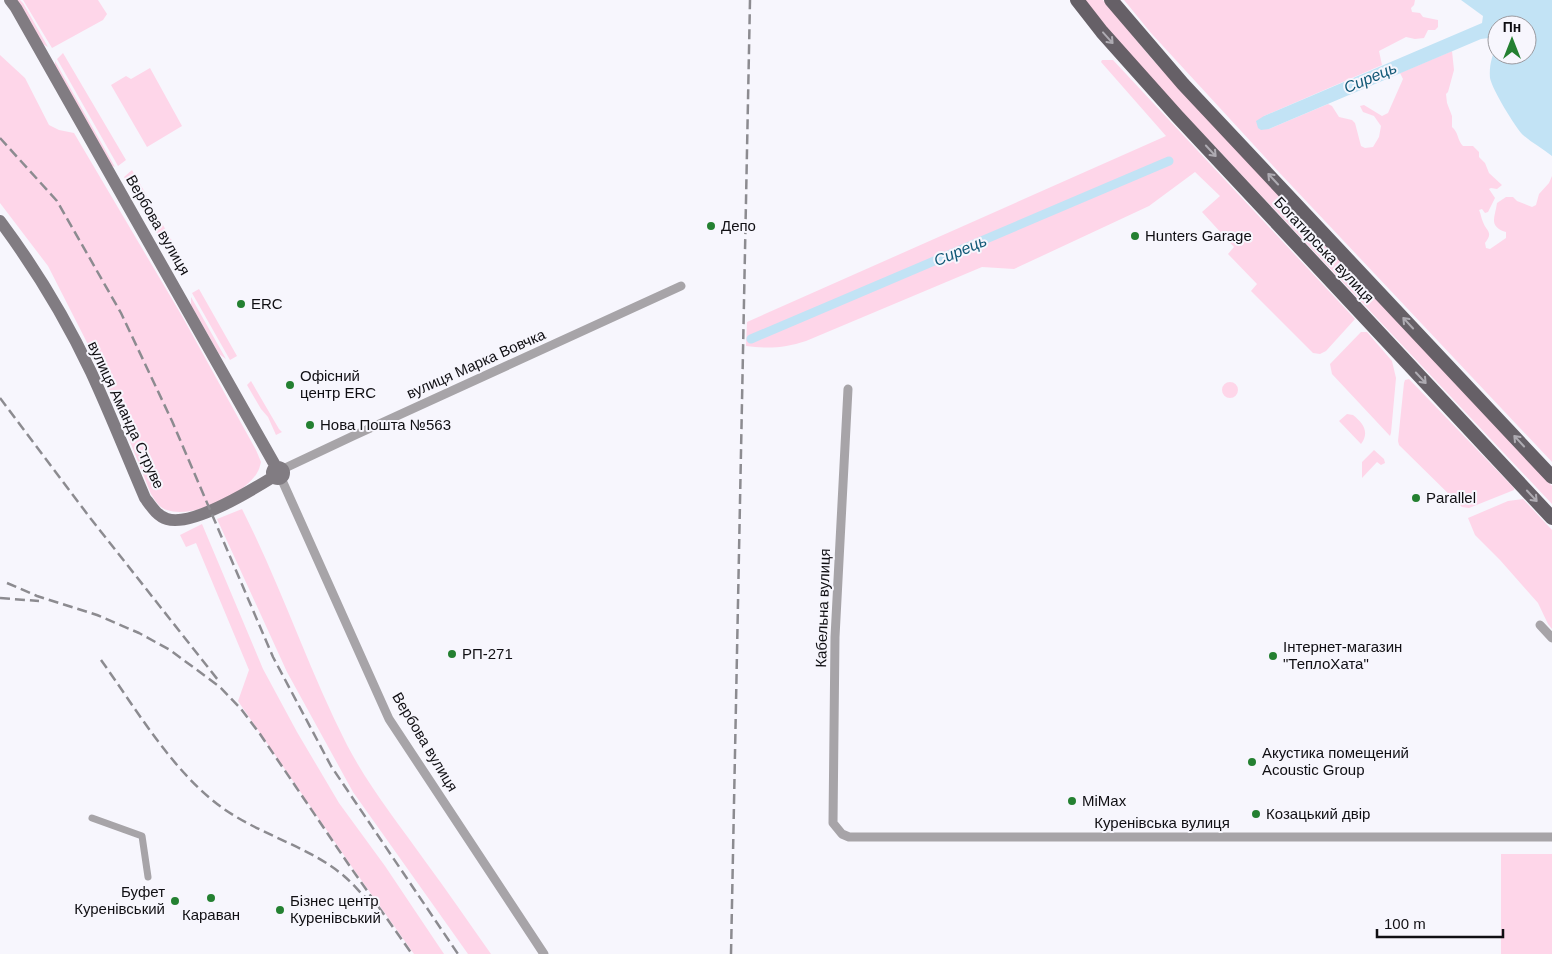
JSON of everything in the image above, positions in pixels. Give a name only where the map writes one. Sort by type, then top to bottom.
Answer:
[{"type":"main road","name":"Вербова вулиця","points":[[10,0],[278,473]]},
{"type":"main road","name":"Богатирська вулиця","points":[[1077,0],[1102,32],[1184,123],[1552,518]]},
{"type":"main road","name":"Богатирська вулиця","points":[[1111,0],[1183,84],[1552,477]]},
{"type":"main road","name":"вулиця Аманда Струве","points":[[0,221],[22,251],[86,363],[145,498],[155,512],[168,520],[182,519],[200,514],[230,503],[278,473]]},
{"type":"street","name":"вулиця Марка Вовчка","points":[[278,473],[353,436],[682,286]]},
{"type":"street","name":"Кабельна вулиця","points":[[836,828],[833,823],[835,637],[848,389]]},
{"type":"street","name":"Вербова вулиця","points":[[278,473],[389,719],[544,954]]},
{"type":"street","points":[[1540,625],[1552,638]]},
{"type":"street","points":[[92,818],[142,836],[148,877]]},
{"type":"street","name":"Куренівська вулиця","points":[[836,828],[842,834],[849,837],[1552,837]]},
{"type":"shaded area","points":[[15,0],[20,0],[23,3],[48,47],[41,43]]},
{"type":"shaded area","points":[[23,0],[98,0],[107,14],[103,20],[52,48]]},
{"type":"shaded area","points":[[1083,0],[1103,0],[1152,59],[1552,486],[1552,504],[1125,51]]},
{"type":"shaded area","points":[[1124,0],[1415,0],[1411,8],[1412,12],[1420,13],[1423,17],[1438,20],[1438,27],[1435,30],[1428,30],[1424,38],[1406,37],[1379,51],[1382,65],[1264,116],[1269,129],[1328,104],[1332,106],[1339,117],[1352,120],[1355,123],[1361,146],[1365,148],[1373,147],[1379,137],[1381,126],[1374,116],[1363,112],[1360,106],[1364,105],[1382,116],[1388,113],[1403,79],[1400,73],[1452,51],[1454,70],[1446,94],[1452,116],[1452,127],[1463,146],[1473,146],[1479,152],[1479,157],[1485,163],[1489,173],[1502,185],[1497,189],[1489,189],[1495,198],[1488,212],[1485,213],[1482,209],[1479,210],[1489,234],[1485,243],[1486,248],[1490,249],[1506,238],[1506,232],[1500,230],[1494,221],[1497,203],[1506,197],[1513,197],[1517,201],[1532,207],[1536,205],[1539,194],[1549,183],[1552,176],[1552,462],[1275,168],[1151,33]]},
{"type":"shaded area","points":[[63,53],[126,160],[118,166],[57,59]]},
{"type":"shaded area","points":[[0,55],[25,78],[49,125],[59,130],[74,133],[182,316],[256,450],[261,462],[258,472],[241,489],[229,497],[203,508],[190,511],[178,512],[167,510],[158,503],[151,494],[103,374],[48,266],[0,203]]},
{"type":"shaded area","points":[[1102,60],[1113,60],[1355,319],[1326,351],[1320,354],[1313,353],[1251,291],[1257,284],[1228,254],[1234,247],[1202,212],[1220,196],[1195,172],[1149,206],[1014,269],[982,267],[806,341],[776,347],[746,346],[747,322],[1166,136],[1101,62]]},
{"type":"shaded area","points":[[55,61],[115,167],[110,165],[55,67]]},
{"type":"shaded area","points":[[150,68],[182,126],[147,147],[111,85],[126,76],[131,79]]},
{"type":"shaded area","points":[[132,170],[147,196],[138,200],[124,177]]},
{"type":"shaded area","points":[[151,204],[184,262],[176,266],[144,211]]},
{"type":"shaded area","points":[[199,289],[237,356],[230,360],[192,293]]},
{"type":"shaded area","points":[[191,297],[226,359],[219,354],[191,305]]},
{"type":"shaded area","points":[[1361,332],[1367,332],[1392,361],[1396,378],[1390,436],[1332,374],[1330,364]]},
{"type":"shaded area","points":[[1409,379],[1514,490],[1469,508],[1462,507],[1399,445],[1404,383],[1405,380]]},
{"type":"shaded area","points":[[251,381],[282,432],[276,435],[268,417],[247,385]]},
{"type":"shaded area","points":[[1227,382],[1233,382],[1238,387],[1236,396],[1227,398],[1222,393],[1222,387]]},
{"type":"shaded area","points":[[1347,414],[1353,415],[1364,428],[1365,436],[1361,444],[1339,421]]},
{"type":"shaded area","points":[[1374,450],[1384,459],[1385,463],[1381,465],[1377,462],[1362,478],[1362,462]]},
{"type":"shaded area","points":[[1523,499],[1552,530],[1552,629],[1538,603],[1475,535],[1468,518],[1508,501]]},
{"type":"shaded area","points":[[242,509],[347,745],[384,804],[491,954],[468,954],[353,792],[287,672],[217,519]]},
{"type":"shaded area","points":[[202,524],[263,669],[297,732],[339,803],[385,866],[444,954],[414,954],[238,701],[249,670],[196,543],[186,547],[180,535]]},
{"type":"shaded area","points":[[1501,854],[1552,854],[1552,954],[1501,954]]},
{"type":"water","points":[[1461,0],[1552,0],[1552,156],[1519,131],[1499,99],[1490,78],[1490,65],[1537,65],[1537,15],[1487,15],[1487,38],[1481,39],[1269,129],[1261,130],[1258,128],[1256,121],[1264,116],[1482,23],[1483,16]]},
{"type":"waterway","name":"Сирець","points":[[751,339],[1169,161]]},
{"type":"railway","points":[[731,954],[750,0]]},
{"type":"railway","points":[[0,138],[57,201],[121,313],[172,421],[273,657],[331,766],[458,954]]},
{"type":"railway","points":[[0,398],[91,519],[218,680]]},
{"type":"railway","points":[[7,583],[37,596],[97,615],[139,633],[170,650],[220,687],[241,709],[260,734],[412,954]]},
{"type":"railway","points":[[0,598],[39,601]]},
{"type":"railway","points":[[101,660],[142,720],[188,778],[224,809],[238,818],[331,866],[347,878],[365,897]]},
{"type":"place","name":"Депо","points":[[711,226]]},
{"type":"place","name":"Hunters Garage","points":[[1135,236]]},
{"type":"place","name":"ERC","points":[[241,304]]},
{"type":"place","name":"Офісний центр ERC","points":[[290,385]]},
{"type":"place","name":"Нова Пошта №563","points":[[310,425]]},
{"type":"place","name":"Parallel","points":[[1416,498]]},
{"type":"place","name":"РП-271","points":[[452,654]]},
{"type":"place","name":"Інтернет-магазин \"ТеплоХата\"","points":[[1273,656]]},
{"type":"place","name":"Акустика помещений Acoustic Group","points":[[1252,762]]},
{"type":"place","name":"MiMax","points":[[1072,801]]},
{"type":"place","name":"Козацький двір","points":[[1256,814]]},
{"type":"place","name":"Караван","points":[[211,898]]},
{"type":"place","name":"Буфет Куренівський","points":[[175,901]]},
{"type":"place","name":"Бізнес центр Куренівський","points":[[280,910]]}]
